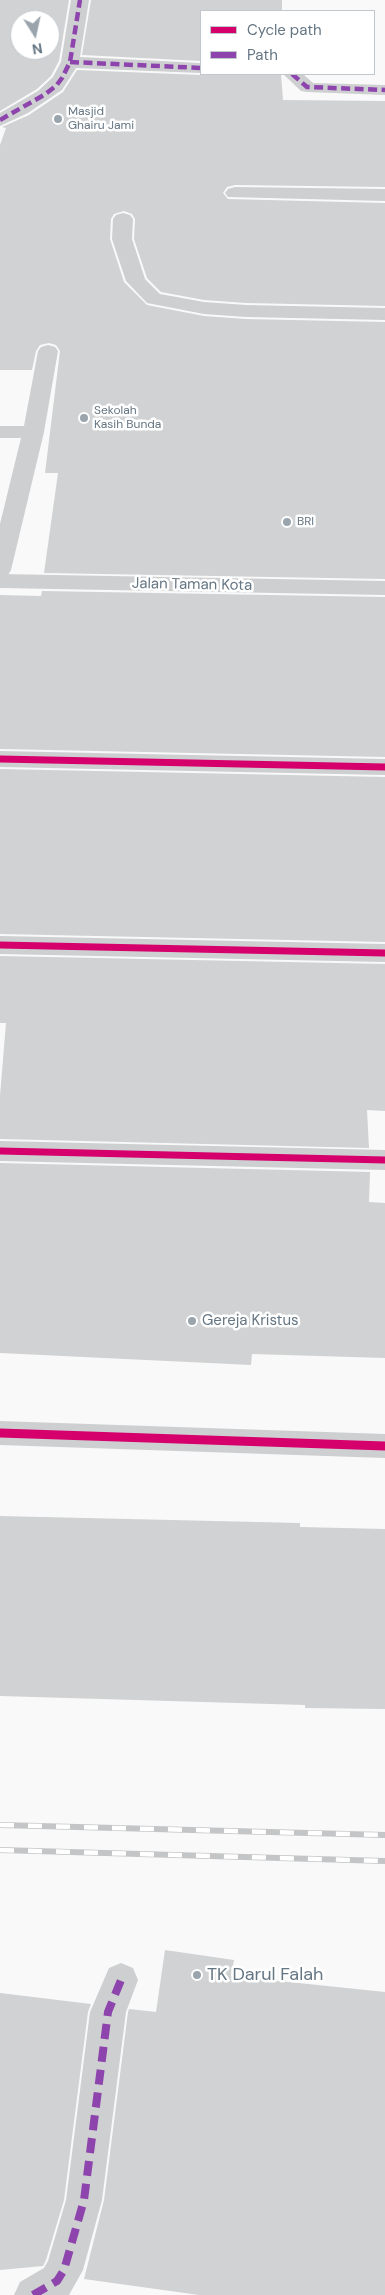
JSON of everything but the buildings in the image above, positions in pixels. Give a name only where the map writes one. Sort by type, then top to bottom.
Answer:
[{"type":"street","points":[[0,120],[22,109],[56,86],[70,62],[80,0]]},
{"type":"street","points":[[70,62],[200,68]]},
{"type":"street","points":[[293,75],[307,87],[313,88],[385,90]]},
{"type":"street","points":[[235,193],[385,195]]},
{"type":"street","points":[[123,219],[122,239],[136,281],[154,299],[204,308],[246,311],[385,314]]},
{"type":"street","points":[[0,570],[33,432],[48,351]]},
{"type":"street","points":[[0,432],[33,432]]},
{"type":"street","name":"Jalan Taman Kota","points":[[0,581],[385,588]]},
{"type":"street","points":[[0,759],[385,767]]},
{"type":"street","points":[[0,945],[385,953]]},
{"type":"street","points":[[0,1151],[385,1160]]},
{"type":"street","points":[[0,1433],[385,1446]]},
{"type":"street","points":[[33,2295],[57,2280],[64,2270],[81,2209],[108,2012],[121,1980]]},
{"type":"railway","points":[[0,1825],[385,1835]]},
{"type":"railway","points":[[0,1850],[385,1861]]},
{"type":"marked path","points":[[0,120],[44,95],[56,86],[62,78],[70,62],[80,0]]},
{"type":"marked path","points":[[70,62],[200,68]]},
{"type":"marked path","points":[[293,75],[307,87],[313,88],[385,90]]},
{"type":"marked path","points":[[33,2295],[57,2281],[64,2270],[84,2200],[108,2012],[121,1980]]},
{"type":"cycle path","points":[[0,759],[385,767]]},
{"type":"cycle path","points":[[0,945],[385,953]]},
{"type":"cycle path","points":[[0,1151],[385,1160]]},
{"type":"cycle path","points":[[0,1433],[385,1446]]},
{"type":"place","name":"Masjid Ghairu Jami","points":[[58,119]]},
{"type":"place","name":"Sekolah Kasih Bunda","points":[[84,418]]},
{"type":"place","name":"BRI","points":[[287,522]]},
{"type":"place","name":"Gereja Kristus","points":[[192,1321]]},
{"type":"place","name":"TK Darul Falah","points":[[197,1975]]}]
